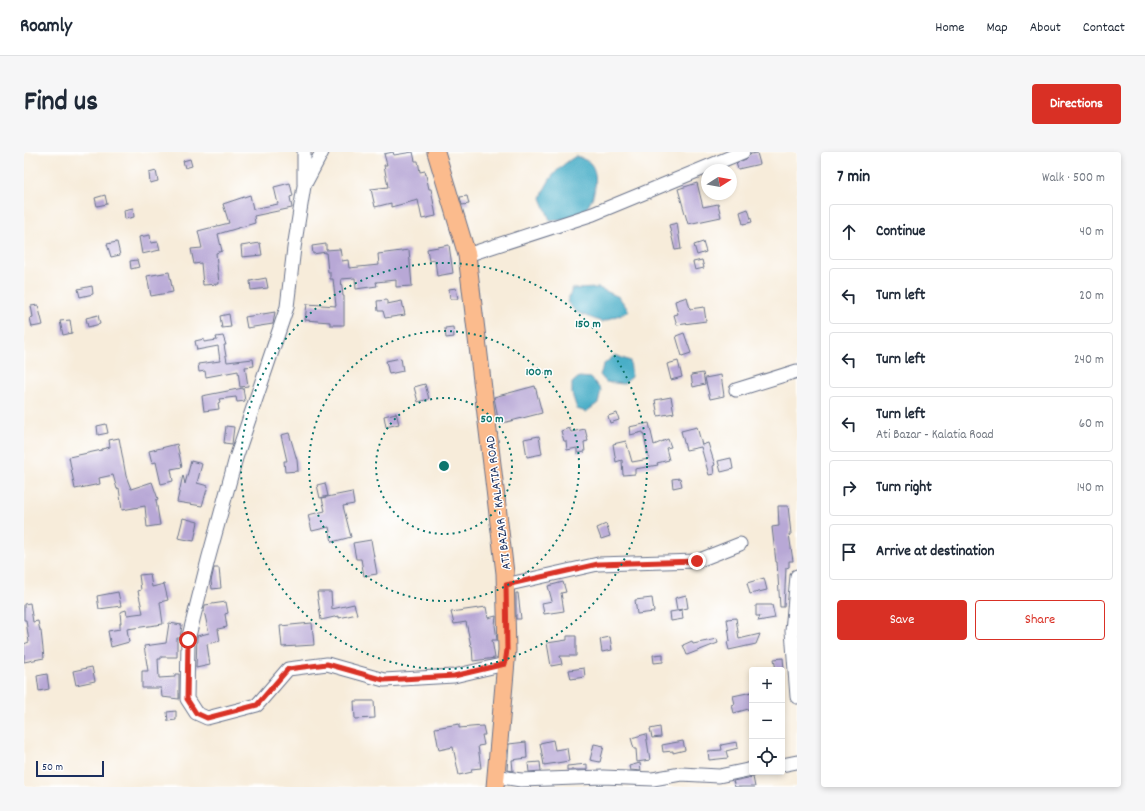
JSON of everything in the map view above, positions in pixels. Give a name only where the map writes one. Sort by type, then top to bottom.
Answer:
[{"type":"main road","name":"ATI BAZAR - KALATIA ROAD","points":[[436,152],[467,256],[506,585],[507,650],[495,782]]},
{"type":"street","points":[[304,152],[304,186],[294,248],[287,307],[236,458],[208,560],[188,640],[187,699],[196,713],[207,718],[257,705],[288,669],[327,664],[384,680],[454,676],[505,664]]},
{"type":"street","points":[[304,186],[322,152]]},
{"type":"street","points":[[467,256],[593,214],[743,152]]},
{"type":"street","points":[[736,390],[797,371]]},
{"type":"street","points":[[506,585],[598,564],[697,561],[740,544]]},
{"type":"street","points":[[797,576],[792,631],[797,697]]},
{"type":"street","points":[[785,764],[797,762]]},
{"type":"street","points":[[495,782],[603,777],[653,779],[681,774],[719,776],[749,770]]},
{"type":"water","points":[[576,156],[589,162],[593,168],[596,181],[593,196],[587,208],[579,215],[567,219],[550,220],[541,198],[554,174],[564,164]]},
{"type":"water","points":[[599,288],[619,297],[629,311],[602,322],[576,312],[567,302],[572,289]]},
{"type":"water","points":[[615,355],[630,361],[632,377],[623,384],[606,382],[600,375],[604,364]]},
{"type":"water","points":[[579,377],[591,378],[601,390],[598,403],[586,412],[577,409],[572,394],[572,383]]},
{"type":"building","points":[[393,152],[394,155],[413,152],[415,161],[418,161],[420,172],[425,171],[429,189],[431,189],[436,216],[422,219],[418,200],[391,207],[391,203],[375,207],[371,189],[388,187],[384,165],[387,165],[384,154]]},
{"type":"building","points":[[757,153],[760,164],[738,169],[736,163],[746,159],[751,154]]},
{"type":"building","points":[[190,159],[192,166],[185,168],[183,161]]},
{"type":"building","points":[[156,171],[158,181],[150,183],[149,173]]},
{"type":"building","points":[[290,183],[293,196],[290,197],[292,208],[254,216],[255,223],[218,234],[222,251],[216,253],[219,284],[203,285],[201,263],[194,264],[191,249],[202,248],[198,231],[229,223],[223,204],[250,195],[253,209],[278,204],[274,187]]},
{"type":"building","points":[[697,183],[703,207],[718,204],[721,217],[688,224],[678,189]]},
{"type":"building","points":[[105,195],[107,204],[97,206],[95,198]]},
{"type":"building","points":[[467,196],[469,204],[462,205],[460,197]]},
{"type":"building","points":[[133,208],[134,217],[125,219],[124,210]]},
{"type":"building","points":[[748,209],[752,222],[743,224],[740,212]]},
{"type":"building","points":[[677,223],[681,249],[675,250],[669,225]]},
{"type":"building","points":[[150,235],[151,243],[158,242],[160,250],[142,254],[139,237]]},
{"type":"building","points":[[117,242],[120,255],[111,257],[107,244]]},
{"type":"building","points":[[703,242],[706,252],[697,255],[694,245]]},
{"type":"building","points":[[260,243],[262,255],[242,257],[241,246]]},
{"type":"building","points":[[326,244],[326,250],[340,249],[342,261],[348,260],[349,268],[379,265],[378,254],[409,250],[412,286],[396,287],[396,280],[376,282],[377,286],[356,289],[355,278],[341,279],[344,296],[344,325],[330,325],[330,322],[305,320],[307,304],[336,306],[333,279],[330,279],[330,272],[328,272],[326,252],[313,254],[312,246]]},
{"type":"building","points":[[449,245],[453,273],[437,276],[435,260],[429,261],[427,249]]},
{"type":"building","points":[[137,260],[139,267],[131,269],[130,261]]},
{"type":"building","points":[[702,260],[704,268],[695,270],[693,262]]},
{"type":"building","points":[[169,272],[173,292],[151,296],[147,276]]},
{"type":"building","points":[[266,278],[268,288],[251,290],[250,281]]},
{"type":"building","points":[[92,286],[93,294],[80,297],[78,289]]},
{"type":"building","points":[[456,288],[458,299],[450,299],[449,289]]},
{"type":"building","points":[[687,297],[690,309],[704,307],[706,321],[677,325],[674,315],[678,314],[675,301]]},
{"type":"building","points":[[387,300],[387,304],[402,301],[405,315],[385,318],[383,311],[378,311],[377,301]]},
{"type":"building","points":[[38,305],[43,325],[32,327],[30,318],[33,317],[31,306]]},
{"type":"building","points":[[275,312],[273,324],[247,328],[245,317]]},
{"type":"building","points":[[229,314],[231,327],[222,328],[220,316]]},
{"type":"building","points":[[98,315],[100,324],[88,327],[86,318]]},
{"type":"building","points":[[70,320],[72,333],[63,335],[60,321]]},
{"type":"building","points":[[453,327],[454,337],[446,338],[445,328]]},
{"type":"building","points":[[684,333],[691,353],[682,356],[676,336]]},
{"type":"building","points":[[223,336],[226,345],[224,345],[227,362],[253,359],[254,366],[245,367],[248,386],[240,387],[238,371],[206,377],[205,371],[199,372],[198,364],[220,361],[218,346],[197,350],[195,341],[204,339],[204,342],[217,340],[216,337]]},
{"type":"building","points":[[401,358],[403,371],[389,374],[386,361]]},
{"type":"building","points":[[678,361],[682,377],[671,380],[667,364]]},
{"type":"building","points":[[703,373],[705,384],[693,387],[691,375]]},
{"type":"building","points":[[721,375],[724,396],[710,399],[705,378]]},
{"type":"building","points":[[425,384],[429,399],[418,402],[414,387]]},
{"type":"building","points":[[535,386],[542,413],[499,424],[494,397]]},
{"type":"building","points":[[243,388],[245,401],[237,402],[236,397],[219,399],[219,409],[204,411],[202,396]]},
{"type":"building","points":[[671,397],[674,413],[658,416],[655,400]]},
{"type":"building","points":[[396,413],[399,424],[386,427],[384,416]]},
{"type":"building","points":[[617,413],[619,420],[610,423],[608,416]]},
{"type":"building","points":[[649,423],[654,445],[668,439],[671,447],[666,448],[669,460],[657,463],[658,465],[635,469],[635,474],[623,475],[622,460],[616,462],[613,444],[626,441],[632,462],[649,459],[643,432],[630,435],[629,427]]},
{"type":"building","points":[[106,424],[108,433],[98,435],[97,426]]},
{"type":"building","points":[[226,426],[234,427],[232,444],[224,443]]},
{"type":"building","points":[[697,427],[702,445],[708,443],[715,465],[713,466],[714,474],[709,475],[701,447],[686,450],[681,431]]},
{"type":"building","points":[[569,428],[571,432],[585,429],[588,441],[584,442],[585,452],[577,453],[577,448],[567,450],[566,441],[564,441],[561,431]]},
{"type":"building","points":[[289,433],[297,460],[298,471],[285,472],[284,461],[287,461],[281,435]]},
{"type":"building","points":[[539,436],[542,454],[527,457],[524,439]]},
{"type":"building","points":[[119,438],[126,476],[131,489],[152,482],[158,499],[156,500],[160,525],[147,527],[145,506],[122,510],[119,488],[117,489],[113,475],[99,478],[100,484],[75,489],[69,457],[110,447],[109,440]]},
{"type":"building","points":[[177,444],[182,467],[171,469],[173,481],[161,484],[156,462],[152,463],[149,451]]},
{"type":"building","points":[[731,458],[733,469],[721,472],[718,461]]},
{"type":"building","points":[[191,461],[202,464],[197,483],[208,486],[202,506],[177,502],[183,475],[185,484]]},
{"type":"building","points":[[680,478],[682,486],[673,488],[672,479]]},
{"type":"building","points":[[325,483],[328,496],[320,498],[317,485]]},
{"type":"building","points":[[352,492],[354,504],[343,506],[351,537],[332,542],[329,527],[312,531],[308,515],[325,511],[322,498]]},
{"type":"building","points":[[778,506],[788,506],[791,534],[789,534],[793,561],[789,561],[789,567],[786,568],[784,607],[780,607],[777,562],[772,527],[779,526]]},
{"type":"building","points":[[183,518],[198,522],[194,541],[178,538]]},
{"type":"building","points":[[606,524],[610,536],[601,539],[597,528]]},
{"type":"building","points":[[371,540],[377,574],[364,576],[361,559],[356,559],[353,543]]},
{"type":"building","points":[[214,568],[219,568],[221,588],[212,589],[211,581]]},
{"type":"building","points":[[150,574],[152,587],[164,584],[168,600],[160,602],[163,624],[127,629],[129,642],[111,647],[108,631],[120,629],[120,612],[126,610],[127,615],[143,613],[138,591],[141,590],[139,575]]},
{"type":"building","points":[[764,578],[767,590],[750,594],[747,583]]},
{"type":"building","points":[[563,582],[566,592],[561,593],[564,611],[544,614],[542,603],[552,601],[548,586]]},
{"type":"building","points":[[118,592],[121,606],[99,609],[97,596]]},
{"type":"building","points":[[317,592],[331,592],[332,609],[354,604],[357,614],[321,620]]},
{"type":"building","points":[[516,593],[518,593],[521,619],[516,619]]},
{"type":"building","points":[[686,595],[688,608],[677,610],[675,598]]},
{"type":"building","points":[[652,598],[654,612],[637,614],[635,600]]},
{"type":"building","points":[[226,602],[228,613],[225,614],[227,627],[218,629],[220,641],[207,644],[210,665],[196,668],[197,636],[209,633],[204,611],[205,605]]},
{"type":"building","points":[[30,603],[33,622],[38,621],[41,631],[44,658],[24,662],[24,644],[29,642],[26,620],[24,620],[24,604]]},
{"type":"building","points":[[756,605],[772,605],[775,618],[758,621],[760,616],[756,616]]},
{"type":"building","points":[[486,607],[488,618],[496,616],[495,625],[497,640],[492,640],[495,658],[473,661],[472,646],[466,622],[454,624],[451,612]]},
{"type":"building","points":[[682,610],[683,619],[671,621],[670,612]]},
{"type":"building","points":[[736,618],[739,639],[760,634],[756,644],[729,650],[727,642],[730,641],[727,619]]},
{"type":"building","points":[[169,623],[182,625],[180,638],[177,638],[177,657],[161,657],[161,659],[158,659],[159,678],[175,677],[175,674],[179,674],[179,699],[162,697],[161,688],[142,688],[142,671],[148,671],[144,646],[166,643]]},
{"type":"building","points":[[312,623],[314,645],[282,647],[280,626]]},
{"type":"building","points":[[567,636],[576,636],[576,656],[560,656],[562,664],[551,666],[547,643],[567,640]]},
{"type":"building","points":[[610,637],[612,650],[602,652],[600,639]]},
{"type":"building","points":[[717,639],[718,643],[687,655],[683,645],[692,641],[693,644]]},
{"type":"building","points":[[663,654],[663,662],[654,663],[653,655]]},
{"type":"building","points":[[783,658],[784,667],[775,667],[774,659]]},
{"type":"building","points":[[92,667],[95,681],[76,685],[73,671]]},
{"type":"building","points":[[584,668],[585,677],[571,679],[569,670]]},
{"type":"building","points":[[47,674],[49,689],[39,691],[37,676]]},
{"type":"building","points":[[749,693],[749,709],[734,713],[732,705],[735,704],[733,696]]},
{"type":"building","points":[[354,701],[374,701],[375,718],[355,719]]},
{"type":"building","points":[[176,711],[176,720],[168,721],[167,712]]},
{"type":"building","points":[[459,724],[459,728],[483,726],[485,735],[482,735],[484,745],[478,746],[481,768],[471,769],[472,772],[459,775],[453,747],[439,750],[435,728]]},
{"type":"building","points":[[660,727],[661,737],[652,738],[650,729]]},
{"type":"building","points":[[646,734],[650,760],[637,762],[636,749],[634,749],[631,738]]},
{"type":"building","points":[[553,740],[555,750],[567,748],[569,761],[544,765],[540,743]]},
{"type":"building","points":[[683,741],[685,750],[673,753],[673,751],[663,752],[662,745]]},
{"type":"building","points":[[526,742],[527,758],[512,760],[513,771],[507,770],[509,744]]},
{"type":"building","points":[[737,742],[738,748],[726,751],[728,758],[709,760],[708,751],[722,750],[721,745]]},
{"type":"building","points":[[594,744],[604,746],[600,762],[590,760]]},
{"type":"building","points":[[540,762],[541,771],[529,772],[528,763]]},
{"type":"building","points":[[640,763],[641,771],[630,770],[629,766]]},
{"type":"building","points":[[587,764],[587,770],[567,770],[567,766]]},
{"type":"building","points":[[753,777],[755,787],[735,787],[733,781]]},
{"type":"route","points":[[188,640],[187,699],[196,713],[207,718],[257,705],[288,669],[327,664],[384,680],[454,676],[505,664],[507,650],[506,585],[598,564],[697,561]]}]
